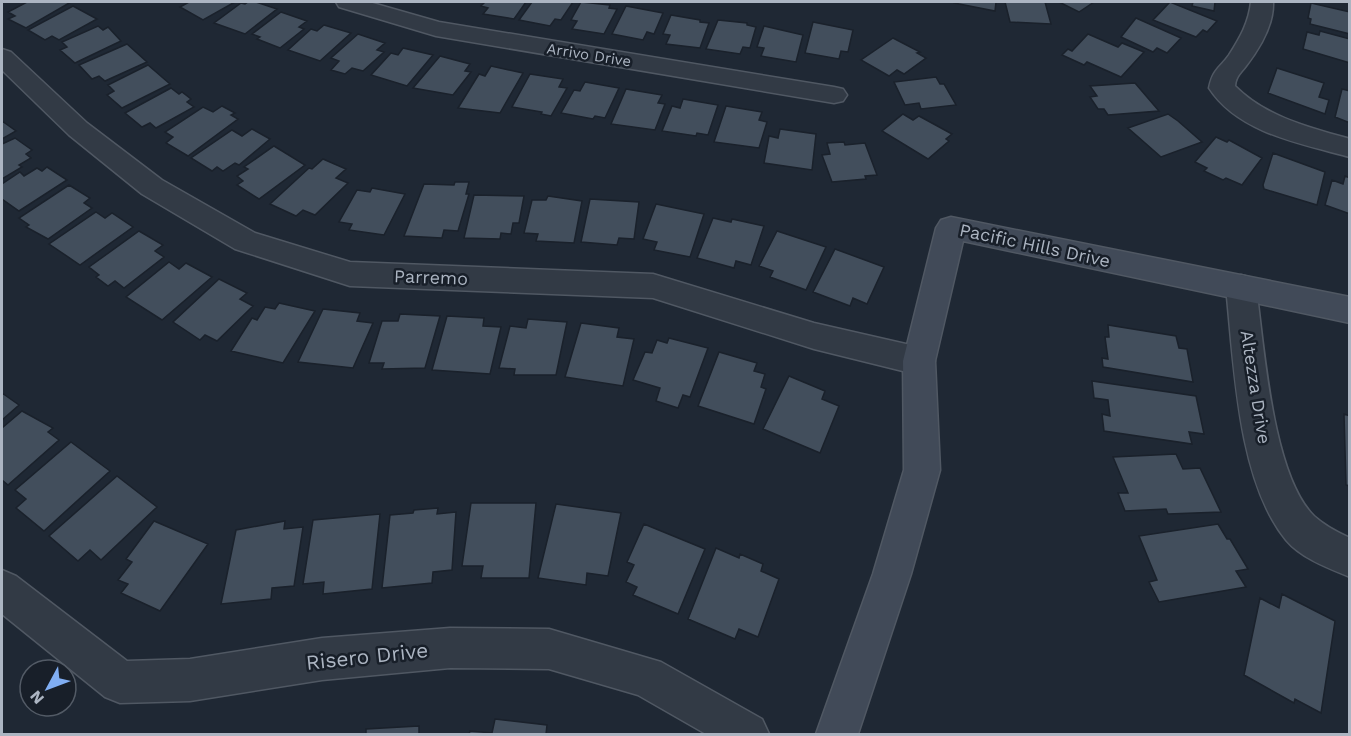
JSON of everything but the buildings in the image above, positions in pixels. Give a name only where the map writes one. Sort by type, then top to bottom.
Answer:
[{"type":"street","name":"Arrivo Drive","points":[[347,2],[436,30],[834,95]]},
{"type":"street","points":[[1262,2],[1261,20],[1238,62],[1224,75],[1222,88],[1232,100],[1253,114],[1282,127],[1350,148]]},
{"type":"street","name":"Parremo","points":[[2,57],[78,129],[152,187],[245,241],[350,274],[652,286],[814,336],[919,361]]},
{"type":"street","name":"Pacific Hills Drive","points":[[837,735],[892,574],[922,470],[919,361],[951,228],[1350,310]]},
{"type":"street","name":"Altezza Drive","points":[[1241,287],[1257,422],[1279,497],[1300,528],[1317,542],[1350,558]]},
{"type":"street","name":"Risero Drive","points":[[2,590],[120,682],[190,680],[322,659],[450,648],[549,649],[646,677],[747,735]]}]
